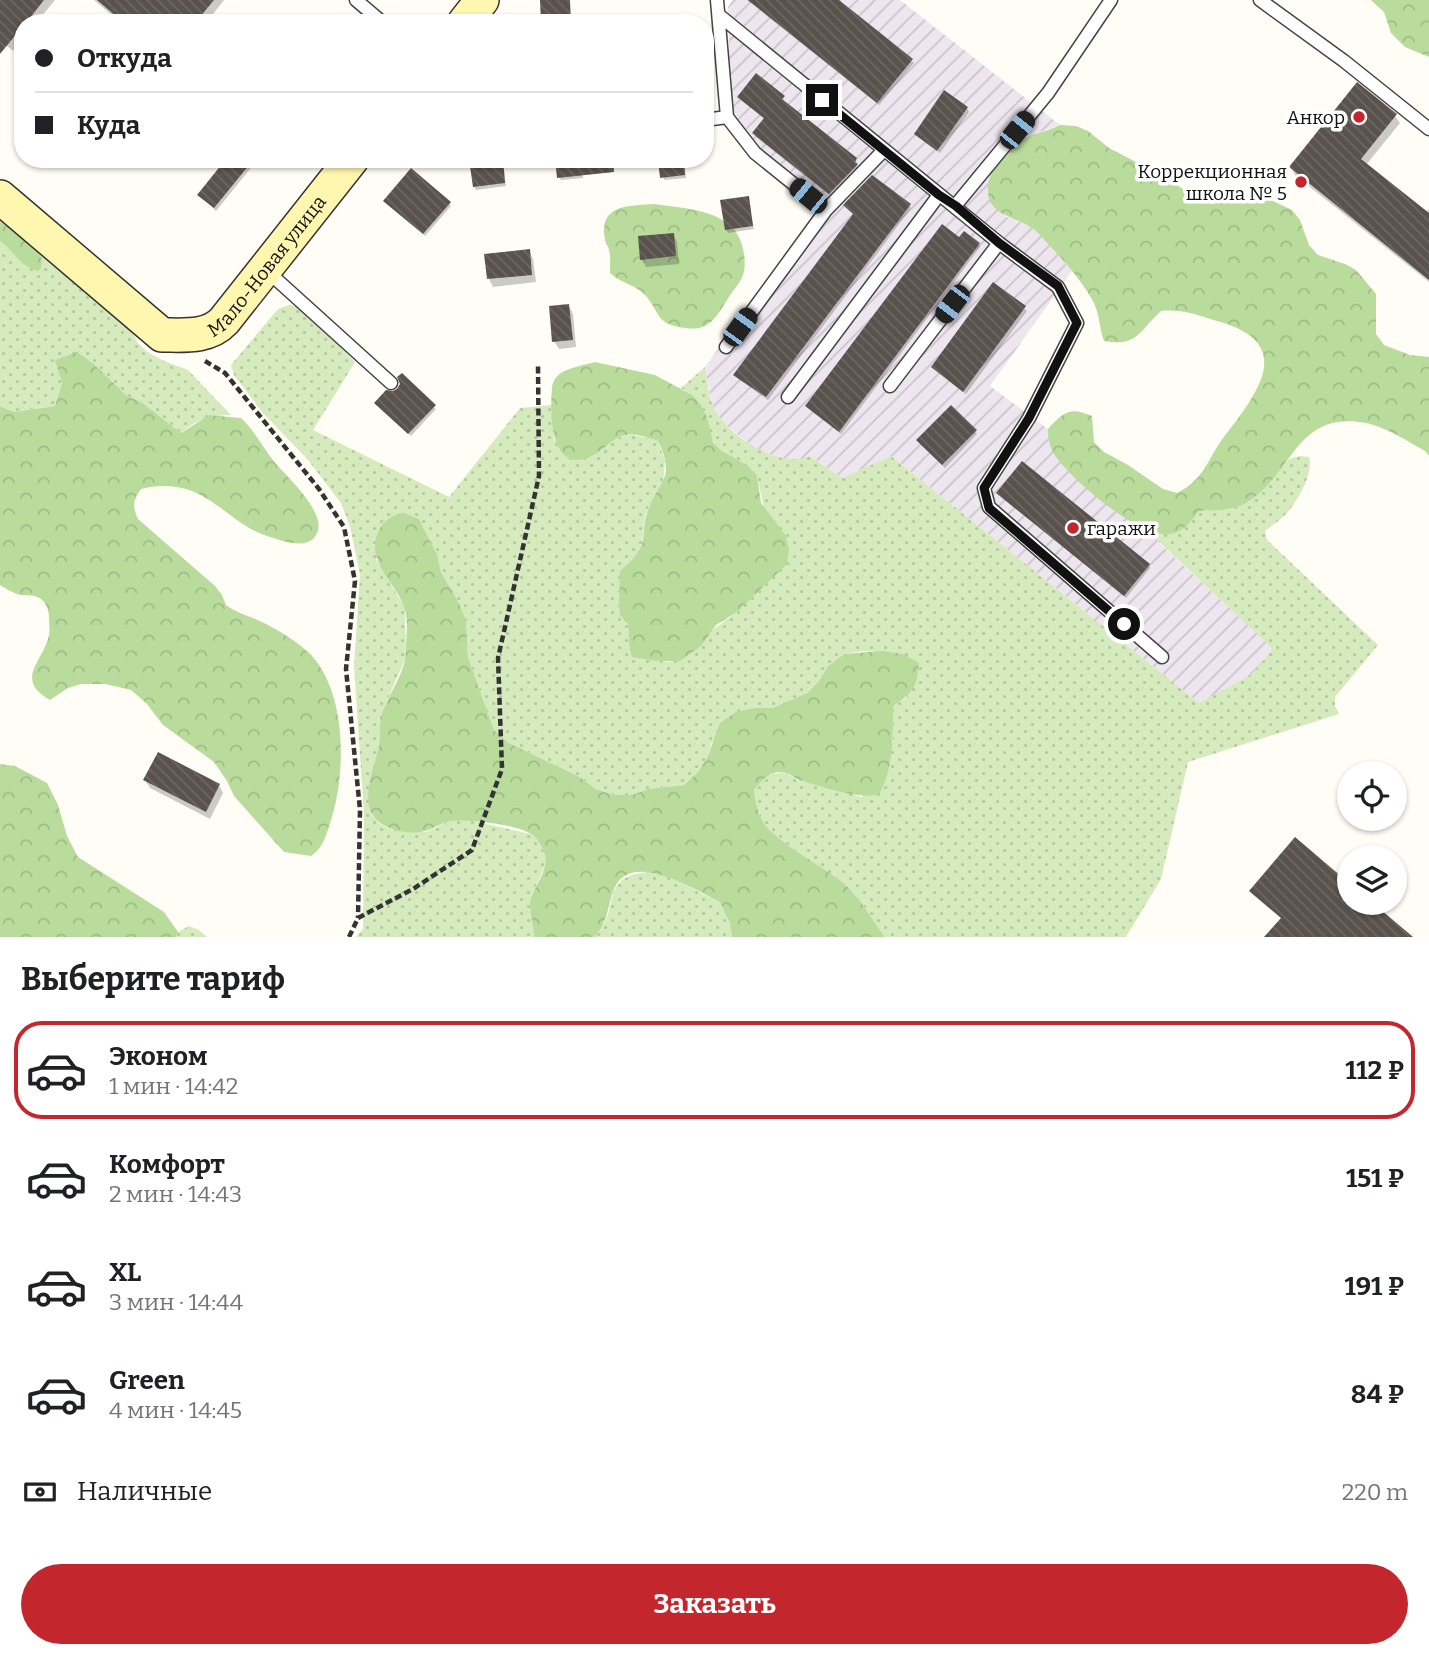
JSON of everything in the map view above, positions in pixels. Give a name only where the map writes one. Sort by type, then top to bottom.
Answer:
[{"type":"street","points":[[471,14],[482,0]]},
{"type":"street","name":"Мало-Новая улица","points":[[0,197],[162,335],[197,334],[220,326],[345,168]]},
{"type":"lane","points":[[356,0],[372,14]]},
{"type":"lane","points":[[717,0],[727,117],[755,153],[826,210]]},
{"type":"lane","points":[[956,206],[1048,93],[1111,0]]},
{"type":"lane","points":[[1260,0],[1344,61],[1429,129]]},
{"type":"lane","points":[[720,16],[999,243],[1058,286],[1077,323],[1029,418],[984,488],[989,508],[1162,657]]},
{"type":"lane","points":[[714,119],[727,117]]},
{"type":"lane","points":[[726,347],[826,210],[884,150]]},
{"type":"lane","points":[[788,397],[939,195]]},
{"type":"lane","points":[[890,386],[999,243]]},
{"type":"lane","points":[[265,269],[391,383]]},
{"type":"path","points":[[204,360],[225,373],[319,489],[344,527],[355,582],[346,669],[360,810],[358,918],[349,937]]},
{"type":"path","points":[[358,918],[413,889],[472,850],[502,769],[498,658],[539,475],[538,366]]},
{"type":"shaded area","points":[[733,0],[900,0],[1060,125],[1037,133],[1015,147],[995,166],[988,186],[1005,216],[1038,232],[1072,271],[990,386],[1048,429],[1151,526],[1157,533],[1159,543],[1274,649],[1252,674],[1199,703],[891,456],[842,478],[810,456],[801,460],[783,460],[753,447],[723,423],[712,406],[705,367],[815,214],[749,156],[731,134],[728,7]]},
{"type":"green space","points":[[1371,0],[1429,0],[1429,57],[1405,47],[1391,33],[1384,12]]},
{"type":"green space","points":[[1060,125],[1076,126],[1088,131],[1109,148],[1167,178],[1200,201],[1213,204],[1238,195],[1263,196],[1292,210],[1300,220],[1309,245],[1318,255],[1356,270],[1376,294],[1376,334],[1384,345],[1410,355],[1429,357],[1429,456],[1404,439],[1374,425],[1342,421],[1323,426],[1308,436],[1273,479],[1242,505],[1199,511],[1183,528],[1170,534],[1141,527],[1090,492],[1062,465],[1051,448],[1048,429],[1058,418],[1072,411],[1092,416],[1094,442],[1104,452],[1163,489],[1177,493],[1198,477],[1246,407],[1263,373],[1264,357],[1258,343],[1243,331],[1177,311],[1161,311],[1137,336],[1124,342],[1104,341],[1095,306],[1075,274],[1034,229],[1004,215],[992,205],[989,198],[989,179],[1004,155],[1027,138]]},
{"type":"green space","points":[[654,204],[712,215],[730,225],[741,241],[745,262],[742,278],[717,316],[707,325],[694,329],[668,324],[642,292],[610,273],[609,248],[604,228],[606,219],[618,209]]},
{"type":"green space","points":[[0,211],[122,312],[138,343],[146,351],[188,370],[231,415],[204,419],[181,433],[143,403],[126,395],[95,365],[62,383],[55,406],[14,412],[0,406],[0,241],[10,248],[26,239],[0,222]]},
{"type":"green space","points":[[0,222],[36,248],[42,263],[39,271],[27,266],[0,241]]},
{"type":"green space","points":[[289,305],[301,308],[355,362],[313,430],[449,497],[520,408],[552,405],[554,440],[591,457],[622,436],[658,441],[665,461],[663,485],[649,506],[642,543],[637,554],[621,571],[621,615],[628,624],[629,647],[642,659],[669,662],[737,612],[777,572],[757,475],[718,447],[712,439],[702,408],[681,388],[705,367],[715,410],[743,440],[784,458],[810,456],[842,478],[891,456],[1199,703],[1252,674],[1273,649],[1159,542],[1157,533],[1181,528],[1199,511],[1232,509],[1252,498],[1289,459],[1309,457],[1309,471],[1304,486],[1287,513],[1265,531],[1267,540],[1378,645],[1335,697],[1339,714],[1188,762],[1161,879],[1126,937],[885,937],[848,887],[766,826],[759,813],[754,790],[766,776],[783,772],[798,780],[862,797],[893,742],[893,706],[907,697],[903,654],[864,651],[844,654],[828,666],[819,681],[807,693],[772,708],[754,708],[712,742],[707,758],[697,773],[684,785],[648,789],[632,795],[614,795],[596,789],[580,777],[509,743],[494,730],[468,657],[466,620],[441,572],[437,554],[419,519],[377,534],[376,559],[405,608],[406,657],[385,705],[380,728],[378,751],[370,783],[372,815],[380,824],[402,831],[426,832],[449,821],[472,821],[531,834],[539,841],[546,864],[531,896],[534,937],[356,937],[363,929],[364,814],[354,666],[360,574],[350,527],[341,503],[308,460],[262,412],[234,375],[231,365],[278,309]]},
{"type":"green space","points":[[77,352],[95,365],[126,395],[143,403],[181,433],[209,415],[241,418],[313,509],[318,520],[318,530],[313,539],[297,544],[257,532],[199,494],[183,488],[165,486],[141,489],[134,503],[138,519],[215,586],[226,605],[264,623],[302,646],[323,672],[337,713],[341,758],[331,820],[322,845],[311,856],[284,852],[234,796],[214,762],[163,725],[147,704],[131,690],[105,684],[81,684],[68,688],[50,700],[34,685],[34,669],[49,635],[49,613],[45,603],[38,597],[20,595],[0,585],[0,406],[14,412],[55,406],[62,383],[55,360]]},
{"type":"green space","points":[[595,362],[655,375],[692,395],[707,417],[713,442],[757,475],[761,503],[786,536],[789,550],[787,564],[737,612],[716,625],[701,646],[680,661],[632,657],[628,624],[620,615],[620,571],[640,549],[647,513],[666,473],[666,464],[658,441],[635,435],[621,436],[590,457],[577,460],[566,457],[555,438],[551,411],[554,381],[568,369]]},
{"type":"green space","points":[[404,513],[419,519],[437,554],[441,572],[459,603],[466,620],[468,657],[494,730],[509,743],[580,777],[596,789],[614,795],[632,795],[648,789],[684,785],[697,773],[707,758],[720,723],[736,712],[772,708],[807,693],[819,681],[828,666],[844,654],[883,651],[903,654],[919,663],[913,689],[893,706],[890,763],[879,795],[840,792],[781,772],[769,775],[754,790],[759,814],[766,826],[848,887],[885,937],[732,937],[730,923],[720,902],[666,876],[636,872],[624,877],[615,887],[605,920],[594,937],[534,937],[531,900],[546,861],[542,847],[534,836],[504,825],[482,822],[450,821],[415,832],[399,831],[379,822],[370,809],[368,791],[379,745],[382,714],[405,658],[407,623],[400,597],[378,561],[375,541],[386,520]]},
{"type":"green space","points":[[0,764],[15,766],[47,783],[78,857],[164,912],[178,932],[176,937],[0,937]]},
{"type":"green space","points":[[650,872],[677,881],[720,902],[730,923],[732,937],[594,937],[603,927],[616,887],[633,875]]},
{"type":"green space","points":[[189,926],[207,937],[176,937],[178,932]]},
{"type":"building","points":[[0,0],[44,0],[33,14],[14,14],[14,37],[0,54]]},
{"type":"building","points":[[97,0],[214,0],[202,14],[113,14]]},
{"type":"building","points":[[540,0],[570,0],[571,14],[541,14]]},
{"type":"building","points":[[748,0],[839,0],[913,59],[877,103]]},
{"type":"building","points":[[756,73],[785,96],[782,99],[857,158],[855,162],[858,164],[829,194],[752,133],[764,118],[737,97]]},
{"type":"building","points":[[1357,82],[1397,114],[1361,159],[1429,213],[1429,280],[1289,167]]},
{"type":"building","points":[[944,90],[968,107],[937,151],[914,134]]},
{"type":"building","points":[[219,168],[247,168],[214,208],[197,195]]},
{"type":"building","points":[[411,168],[451,202],[423,234],[383,201]]},
{"type":"building","points":[[470,168],[504,168],[505,183],[473,187]]},
{"type":"building","points":[[556,168],[614,168],[614,172],[557,178]]},
{"type":"building","points":[[659,168],[685,168],[685,175],[660,178]]},
{"type":"building","points":[[872,175],[911,204],[766,397],[733,375],[853,214],[843,205]]},
{"type":"building","points":[[749,196],[753,226],[725,230],[720,200]]},
{"type":"building","points":[[942,224],[959,237],[964,231],[980,243],[839,432],[805,406]]},
{"type":"building","points":[[674,233],[676,256],[640,260],[638,236]]},
{"type":"building","points":[[530,249],[532,275],[487,279],[484,254]]},
{"type":"building","points":[[993,282],[1026,306],[963,392],[931,367]]},
{"type":"building","points":[[569,304],[573,340],[552,342],[549,306]]},
{"type":"building","points":[[402,373],[436,405],[408,434],[374,403],[386,390],[397,389],[400,384],[397,377]]},
{"type":"building","points":[[951,405],[977,430],[942,465],[916,440]]},
{"type":"building","name":"гаражи","points":[[1022,461],[1150,564],[1124,596],[996,493]]},
{"type":"building","points":[[158,752],[220,784],[206,812],[143,780]]},
{"type":"building","points":[[1295,837],[1337,873],[1337,915],[1387,915],[1413,937],[1264,937],[1281,918],[1249,891]]},
{"type":"place","name":"Анкор","points":[[1359,117]]},
{"type":"place","name":"Коррекционная школа № 5","points":[[1301,182]]},
{"type":"place","name":"гаражи","points":[[1073,528]]},
{"type":"route","points":[[822,100],[999,243],[1058,286],[1077,323],[1029,418],[984,488],[989,508],[1124,624]]}]
